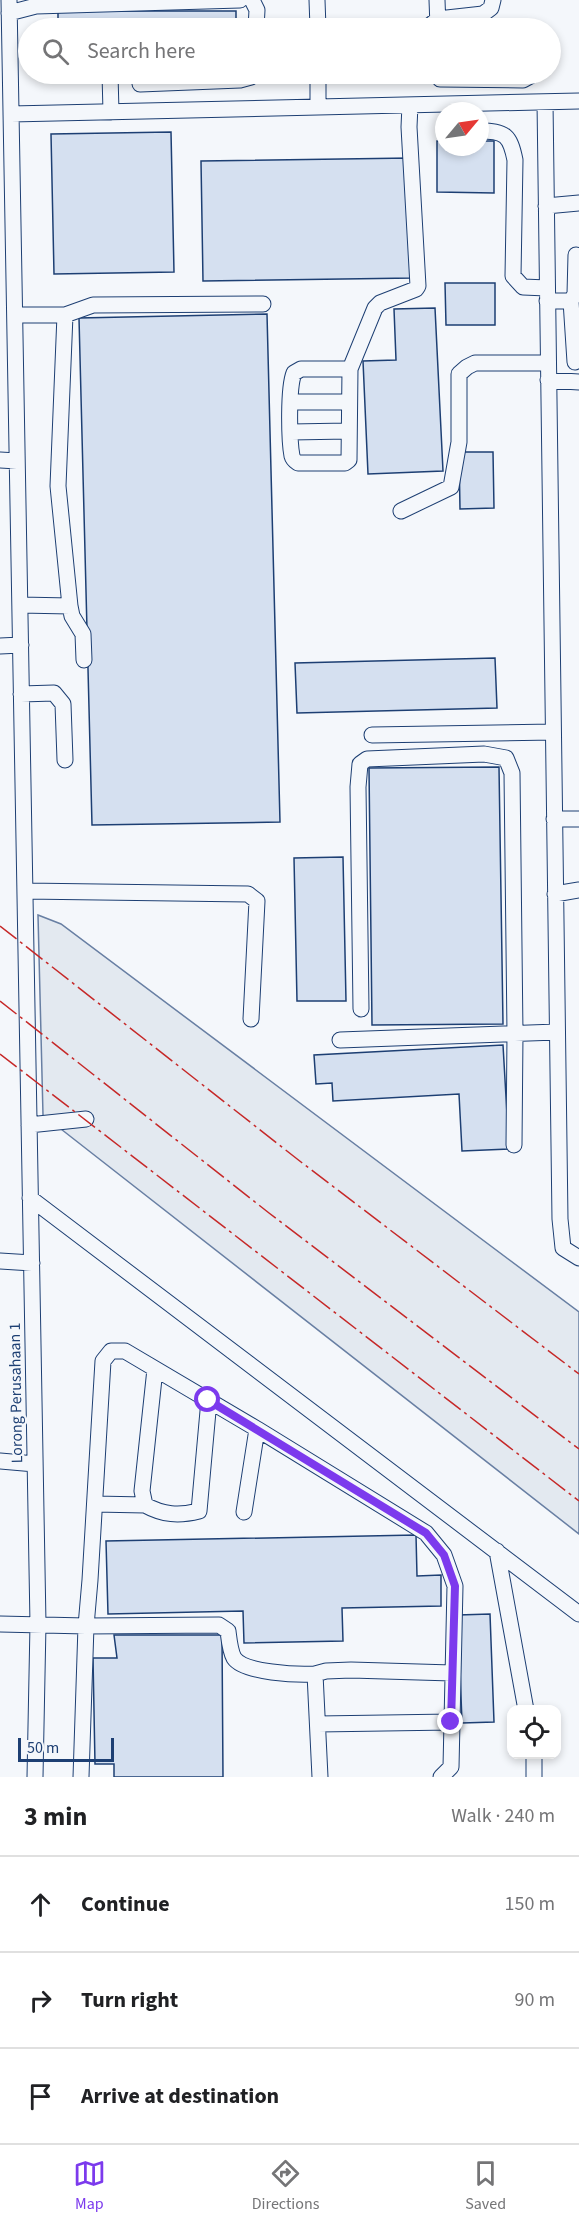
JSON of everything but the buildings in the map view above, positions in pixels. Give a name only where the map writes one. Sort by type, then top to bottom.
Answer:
[{"type":"street","points":[[9,6],[36,6],[49,3],[240,0]]},
{"type":"street","points":[[252,0],[256,18]]},
{"type":"street","points":[[317,0],[318,18]]},
{"type":"street","points":[[437,0],[438,18]]},
{"type":"street","points":[[465,18],[483,14],[494,0]]},
{"type":"street","name":"Lorong Perusahaan 1","points":[[9,6],[5,38],[11,114],[38,1624],[32,1776]]},
{"type":"street","points":[[110,84],[111,112]]},
{"type":"street","points":[[318,84],[318,107]]},
{"type":"street","points":[[440,84],[441,102]]},
{"type":"street","points":[[489,106],[579,101]]},
{"type":"street","points":[[545,102],[560,1219],[563,1248],[579,1258]]},
{"type":"street","points":[[11,114],[435,104]]},
{"type":"street","points":[[350,369],[301,369],[292,378],[290,402],[292,457],[298,464],[345,464],[349,460],[350,369],[375,308],[380,303],[416,289],[419,283],[409,127],[410,105]]},
{"type":"street","points":[[489,131],[498,131],[506,136],[512,145],[514,160],[513,276],[524,287],[571,302]]},
{"type":"street","points":[[546,206],[579,203]]},
{"type":"street","points":[[575,362],[571,302],[575,294],[576,255]]},
{"type":"street","points":[[15,315],[65,315],[93,305],[263,304]]},
{"type":"street","points":[[65,315],[58,486],[70,606],[72,616],[83,634],[84,660]]},
{"type":"street","points":[[401,511],[451,488],[459,442],[459,375],[466,367],[475,363],[548,363]]},
{"type":"street","points":[[548,380],[579,382]]},
{"type":"street","points":[[290,402],[349,402]]},
{"type":"street","points":[[291,432],[348,431]]},
{"type":"street","points":[[0,460],[17,461]]},
{"type":"street","points":[[20,604],[70,606]]},
{"type":"street","points":[[0,645],[21,645]]},
{"type":"street","points":[[21,694],[54,693],[63,704],[65,760]]},
{"type":"street","points":[[372,735],[553,732]]},
{"type":"street","points":[[361,1009],[358,787],[360,764],[367,759],[484,754],[506,758],[512,773],[514,1145]]},
{"type":"street","points":[[554,819],[579,819]]},
{"type":"street","points":[[555,894],[579,890]]},
{"type":"street","points":[[25,891],[248,894],[257,901],[251,1019]]},
{"type":"street","points":[[340,1040],[557,1032]]},
{"type":"street","points":[[29,1125],[86,1119]]},
{"type":"street","points":[[30,1198],[579,1614]]},
{"type":"street","points":[[0,1261],[32,1263]]},
{"type":"street","points":[[81,1777],[86,1626],[103,1361],[111,1351],[125,1351],[257,1429],[426,1533],[444,1555],[455,1586],[451,1767],[441,1777]]},
{"type":"street","points":[[145,1505],[142,1491],[155,1369]]},
{"type":"street","points":[[95,1504],[145,1505],[159,1513],[188,1514],[199,1511],[208,1400]]},
{"type":"street","points":[[244,1512],[257,1429]]},
{"type":"street","points":[[0,1461],[35,1464]]},
{"type":"street","points":[[497,1551],[525,1705]]},
{"type":"street","points":[[0,1624],[219,1625],[228,1630],[234,1657],[239,1664],[247,1668],[315,1674],[351,1670],[452,1674]]},
{"type":"street","points":[[315,1674],[320,1777]]},
{"type":"street","points":[[318,1724],[451,1722]]},
{"type":"street","points":[[534,1759],[534,1777]]},
{"type":"shaded area","points":[[38,915],[61,924],[579,1312],[579,1534],[43,1115]]},
{"type":"power","points":[[0,926],[301,1162],[579,1374]]},
{"type":"power","points":[[0,1001],[269,1213],[579,1449]]},
{"type":"power","points":[[0,1054],[579,1501]]},
{"type":"route","points":[[208,1400],[426,1533],[444,1555],[455,1586],[451,1722]]}]
